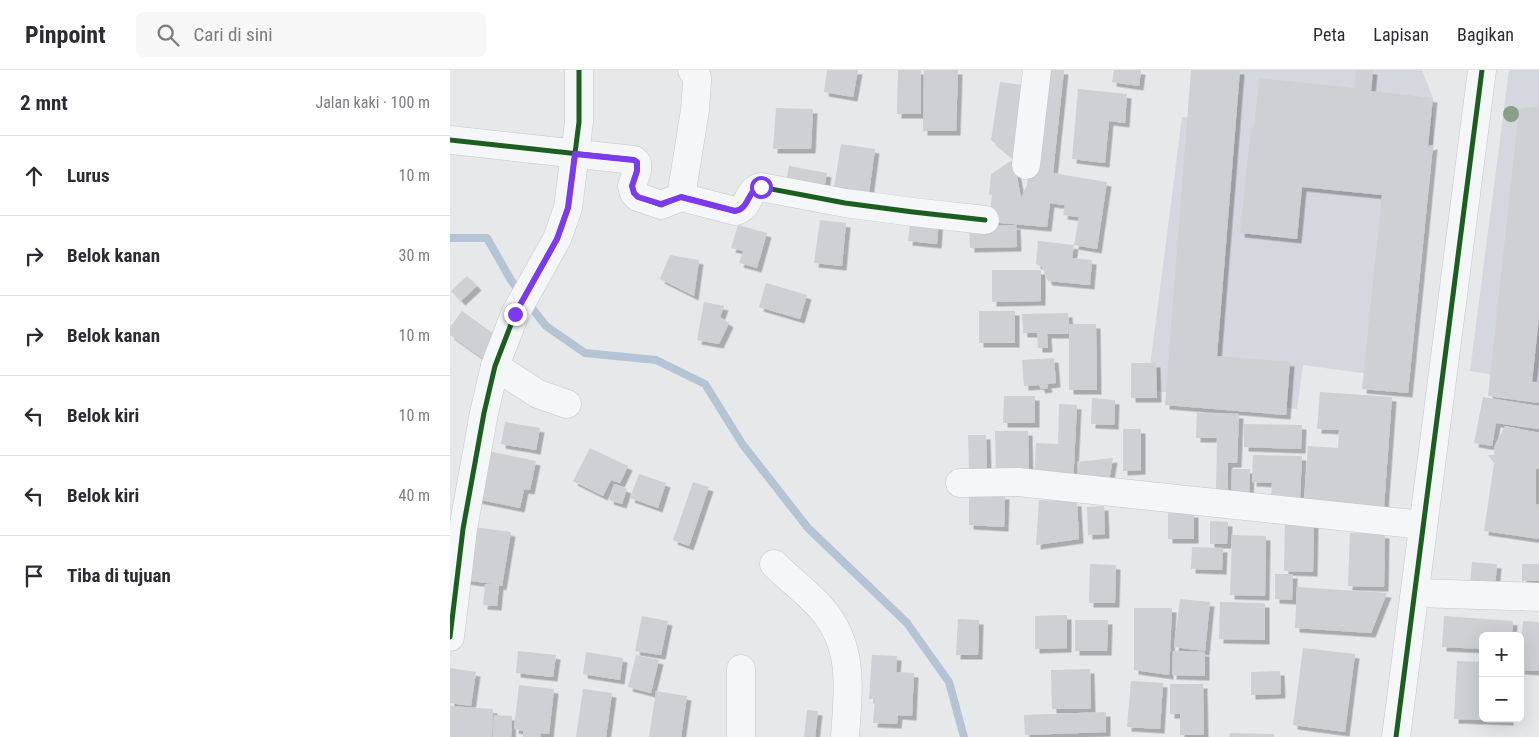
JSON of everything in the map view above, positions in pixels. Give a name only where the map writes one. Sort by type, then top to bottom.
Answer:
[{"type":"street","points":[[450,637],[452,605],[467,510],[484,413],[495,366],[515,314],[557,239],[568,208],[579,122],[579,70]]},
{"type":"street","points":[[681,197],[698,82],[692,70]]},
{"type":"street","points":[[1026,165],[1037,70]]},
{"type":"street","points":[[1396,737],[1482,70]]},
{"type":"street","points":[[450,140],[634,160],[638,166],[632,186],[633,190],[638,197],[661,204],[681,197],[738,211],[744,208],[754,190],[761,187],[845,203],[985,220]]},
{"type":"street","points":[[495,366],[538,394],[567,404]]},
{"type":"street","points":[[960,483],[1018,482],[1423,526]]},
{"type":"street","points":[[774,564],[822,609],[841,639],[848,678],[845,737]]},
{"type":"street","points":[[1415,593],[1539,597]]},
{"type":"street","points":[[741,669],[741,737]]},
{"type":"shaded area","points":[[1239,70],[1422,70],[1433,98],[1433,145],[1398,378],[1303,365],[1297,409],[1147,390],[1182,117],[1232,124]]},
{"type":"shaded area","points":[[1509,70],[1539,70],[1539,382],[1470,371]]},
{"type":"building","points":[[827,70],[858,70],[853,97],[824,92]]},
{"type":"building","points":[[898,70],[921,70],[921,114],[897,114]]},
{"type":"building","points":[[924,70],[958,70],[956,131],[923,131]]},
{"type":"building","points":[[1040,70],[1064,70],[1053,173],[1107,182],[1097,249],[1074,245],[1079,217],[1063,215],[1065,205],[1050,203],[1047,227],[989,222],[992,194],[989,195],[991,174],[1014,159],[1021,198],[1027,185]]},
{"type":"building","points":[[1114,70],[1141,70],[1139,86],[1112,82]]},
{"type":"building","points":[[1191,70],[1240,70],[1217,356],[1290,362],[1286,415],[1165,405]]},
{"type":"building","points":[[1356,70],[1373,70],[1371,91],[1433,98],[1428,146],[1433,145],[1408,393],[1362,389],[1382,195],[1302,187],[1297,239],[1240,233],[1251,127],[1254,128],[1259,78],[1354,88]]},
{"type":"building","points":[[1000,82],[1030,86],[1014,159],[991,140]]},
{"type":"building","points":[[1078,89],[1127,94],[1125,123],[1109,121],[1105,163],[1072,159]]},
{"type":"building","points":[[1539,106],[1539,317],[1532,382],[1539,382],[1539,403],[1488,396],[1519,109]]},
{"type":"building","points":[[776,108],[813,109],[811,149],[773,149]]},
{"type":"building","points":[[841,144],[875,149],[868,200],[833,194]]},
{"type":"building","points":[[789,166],[827,173],[823,195],[785,188]]},
{"type":"building","points":[[911,216],[939,219],[937,244],[908,241]]},
{"type":"building","points":[[820,220],[846,223],[842,266],[814,263]]},
{"type":"building","points":[[738,225],[767,233],[757,268],[739,263],[743,251],[731,248]]},
{"type":"building","points":[[1016,225],[1017,247],[970,248],[969,227]]},
{"type":"building","points":[[1038,241],[1074,245],[1072,258],[1092,260],[1090,285],[1048,281],[1042,267],[1036,264]]},
{"type":"building","points":[[670,255],[699,260],[694,296],[660,279]]},
{"type":"building","points":[[992,270],[1041,270],[1041,301],[992,302]]},
{"type":"building","points":[[467,276],[477,286],[461,301],[451,291]]},
{"type":"building","points":[[766,283],[807,295],[800,319],[759,307]]},
{"type":"building","points":[[704,302],[724,306],[720,317],[729,323],[719,344],[697,340]]},
{"type":"building","points":[[462,311],[498,337],[482,358],[450,335],[450,327]]},
{"type":"building","points":[[979,311],[1015,311],[1015,343],[979,343]]},
{"type":"building","points":[[1068,313],[1068,334],[1047,334],[1048,348],[1038,348],[1037,333],[1023,333],[1022,314]]},
{"type":"building","points":[[1069,324],[1096,324],[1097,390],[1069,390]]},
{"type":"building","points":[[1054,358],[1056,383],[1047,384],[1048,388],[1041,389],[1039,385],[1024,386],[1022,360]]},
{"type":"building","points":[[1131,363],[1156,363],[1157,398],[1131,398]]},
{"type":"building","points":[[1320,392],[1392,397],[1384,507],[1304,501],[1308,446],[1338,448],[1339,430],[1317,429]]},
{"type":"building","points":[[1004,396],[1035,396],[1035,423],[1003,423]]},
{"type":"building","points":[[1483,397],[1539,406],[1539,429],[1496,423],[1492,446],[1474,443]]},
{"type":"building","points":[[1092,398],[1115,400],[1114,425],[1091,424]]},
{"type":"building","points":[[1059,404],[1077,405],[1073,485],[1034,483],[1036,443],[1058,444]]},
{"type":"building","points":[[1197,413],[1239,414],[1237,463],[1228,463],[1228,490],[1216,490],[1217,438],[1196,438]]},
{"type":"building","points":[[505,422],[540,428],[536,450],[501,444]]},
{"type":"building","points":[[1244,424],[1302,425],[1301,449],[1244,447]]},
{"type":"building","points":[[1505,426],[1539,433],[1539,469],[1536,469],[1536,504],[1539,505],[1539,539],[1484,531],[1494,463],[1488,455],[1494,455],[1495,445]]},
{"type":"building","points":[[1123,429],[1141,429],[1141,470],[1123,471]]},
{"type":"building","points":[[995,431],[1028,431],[1029,473],[996,474]]},
{"type":"building","points":[[968,435],[986,435],[987,469],[969,470]]},
{"type":"building","points":[[590,448],[628,466],[620,483],[611,480],[603,496],[573,481]]},
{"type":"building","points":[[478,449],[536,461],[530,490],[524,489],[520,508],[476,499]]},
{"type":"building","points":[[1253,455],[1302,456],[1300,498],[1271,498],[1272,483],[1252,482]]},
{"type":"building","points":[[1113,458],[1108,487],[1079,486],[1077,462]]},
{"type":"building","points":[[1232,469],[1250,469],[1249,497],[1231,496]]},
{"type":"building","points":[[639,474],[666,483],[658,508],[630,498]]},
{"type":"building","points":[[693,482],[709,487],[689,546],[673,540]]},
{"type":"building","points":[[614,484],[627,489],[622,504],[609,500]]},
{"type":"building","points":[[969,494],[1005,495],[1004,527],[969,525]]},
{"type":"building","points":[[1039,500],[1077,502],[1079,539],[1036,545]]},
{"type":"building","points":[[1104,506],[1105,534],[1088,535],[1087,507]]},
{"type":"building","points":[[1168,513],[1194,513],[1194,539],[1168,539]]},
{"type":"building","points":[[1210,521],[1228,522],[1227,544],[1210,544]]},
{"type":"building","points":[[1285,522],[1314,523],[1313,572],[1284,571]]},
{"type":"building","points":[[473,527],[511,532],[502,586],[499,585],[497,606],[483,605],[485,584],[494,584],[464,580]]},
{"type":"building","points":[[1350,533],[1385,534],[1384,587],[1348,586]]},
{"type":"building","points":[[1232,535],[1266,536],[1265,596],[1230,595]]},
{"type":"building","points":[[1192,547],[1223,548],[1222,570],[1191,569]]},
{"type":"building","points":[[1472,562],[1497,564],[1495,587],[1470,585]]},
{"type":"building","points":[[1090,564],[1116,565],[1115,603],[1089,603]]},
{"type":"building","points":[[1522,564],[1539,564],[1539,581],[1522,581]]},
{"type":"building","points":[[1275,574],[1293,574],[1292,600],[1275,599]]},
{"type":"building","points":[[1297,587],[1387,593],[1371,633],[1295,628]]},
{"type":"building","points":[[1180,599],[1210,602],[1205,651],[1174,647]]},
{"type":"building","points":[[1220,602],[1265,603],[1265,640],[1219,639]]},
{"type":"building","points":[[1134,608],[1172,608],[1169,675],[1134,670]]},
{"type":"building","points":[[1067,615],[1067,648],[1035,649],[1035,616]]},
{"type":"building","points":[[642,616],[668,621],[661,655],[635,651]]},
{"type":"building","points":[[1444,616],[1513,621],[1512,632],[1479,632],[1479,649],[1442,647]]},
{"type":"building","points":[[958,619],[979,620],[978,655],[956,655]]},
{"type":"building","points":[[1075,620],[1108,620],[1107,651],[1075,651]]},
{"type":"building","points":[[1523,621],[1539,622],[1539,671],[1524,670],[1524,632],[1522,632]]},
{"type":"building","points":[[1303,648],[1355,654],[1345,732],[1293,725]]},
{"type":"building","points":[[518,651],[556,655],[553,677],[516,673]]},
{"type":"building","points":[[1173,651],[1205,652],[1205,676],[1172,675]]},
{"type":"building","points":[[586,652],[623,658],[620,680],[583,674]]},
{"type":"building","points":[[636,655],[659,660],[651,693],[628,687]]},
{"type":"building","points":[[872,655],[897,656],[896,672],[914,673],[912,716],[898,715],[897,724],[873,723],[875,699],[869,699]]},
{"type":"building","points":[[1457,661],[1479,662],[1479,720],[1454,719]]},
{"type":"building","points":[[450,668],[476,672],[471,706],[450,703]]},
{"type":"building","points":[[1090,669],[1091,709],[1052,709],[1051,670]]},
{"type":"building","points":[[1280,671],[1281,694],[1251,695],[1251,672]]},
{"type":"building","points":[[1131,681],[1163,683],[1160,729],[1127,727]]},
{"type":"building","points":[[1170,684],[1203,684],[1204,735],[1180,735],[1180,714],[1170,714]]},
{"type":"building","points":[[519,685],[554,689],[549,734],[541,733],[540,737],[523,737],[523,731],[514,729]]},
{"type":"building","points":[[583,689],[612,693],[606,737],[576,737]]},
{"type":"building","points":[[656,691],[687,696],[681,737],[649,737]]},
{"type":"building","points":[[450,706],[493,709],[492,737],[450,737]]},
{"type":"building","points":[[807,710],[818,711],[815,737],[804,737]]},
{"type":"building","points":[[1106,712],[1106,732],[1025,735],[1024,715]]},
{"type":"building","points":[[494,715],[512,716],[511,737],[493,737]]},
{"type":"building","points":[[1230,733],[1274,734],[1274,737],[1229,737]]},
{"type":"waterway","points":[[450,238],[487,238],[521,294]]},
{"type":"waterway","points":[[528,303],[546,326],[585,353],[656,360],[705,384],[743,445],[808,528],[907,623],[949,682],[964,737]]},
{"type":"cycle path","points":[[450,637],[463,529],[484,413],[495,366],[515,314],[557,239],[568,208],[579,122],[579,70]]},
{"type":"cycle path","points":[[1396,737],[1482,70]]},
{"type":"cycle path","points":[[450,140],[634,160],[637,163],[637,171],[632,186],[634,193],[638,197],[661,205],[681,197],[735,211],[743,207],[753,191],[761,187],[845,203],[985,220]]},
{"type":"route","points":[[515,314],[557,239],[568,208],[575,154],[634,160],[638,166],[632,186],[634,193],[638,197],[661,204],[681,197],[738,211],[744,208],[754,190],[761,187]]}]
